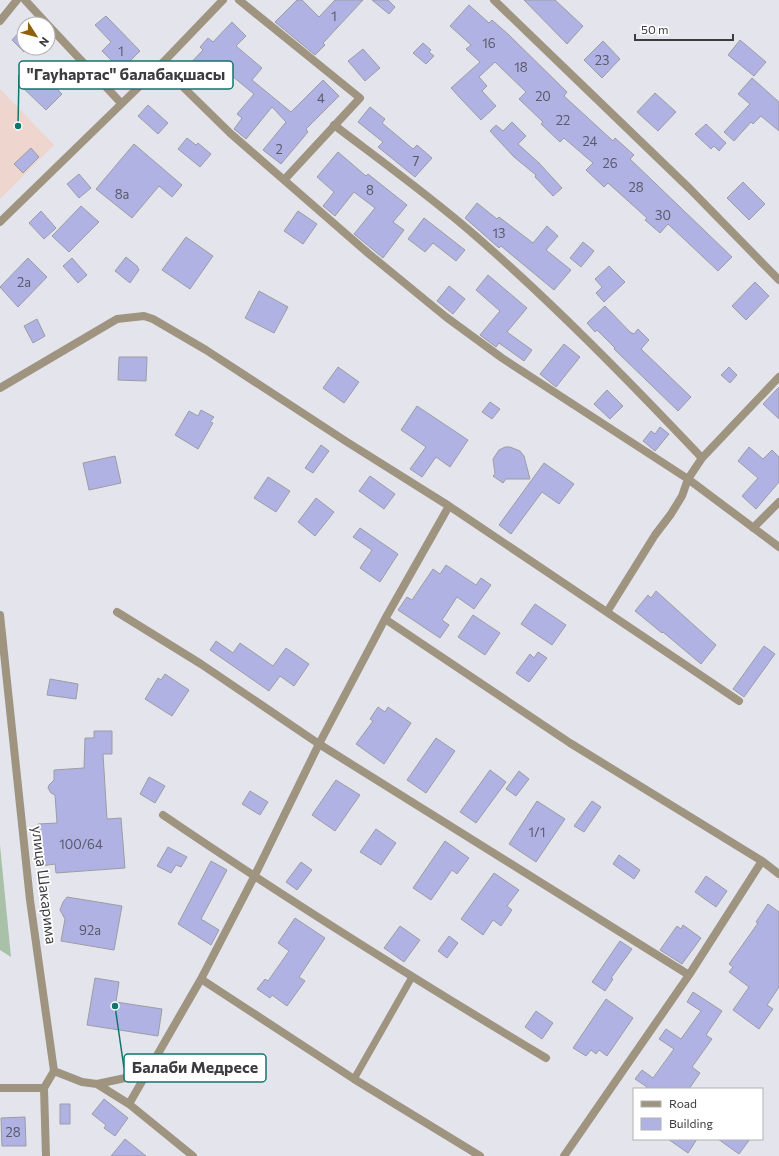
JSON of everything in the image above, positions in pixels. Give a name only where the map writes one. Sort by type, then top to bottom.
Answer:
[{"type":"street","points":[[0,21],[17,0]]},
{"type":"street","points":[[25,0],[40,16]]},
{"type":"street","points":[[0,222],[149,77],[223,0]]},
{"type":"street","points":[[239,0],[360,98],[284,180]]},
{"type":"street","points":[[494,0],[678,178],[779,280]]},
{"type":"street","points":[[56,33],[121,103]]},
{"type":"street","points":[[149,77],[165,77],[178,82],[230,133],[369,254],[446,317],[502,358],[688,479],[779,547]]},
{"type":"street","points":[[334,125],[396,172],[487,247],[545,299],[628,380],[702,458]]},
{"type":"street","points":[[0,388],[117,319],[144,316],[153,319],[206,350],[347,442],[449,506],[738,701]]},
{"type":"street","points":[[607,612],[655,535],[682,496],[688,479],[702,458],[779,378]]},
{"type":"street","points":[[753,528],[779,502]]},
{"type":"street","points":[[129,1104],[201,979],[254,877],[319,744],[385,619],[449,506]]},
{"type":"street","points":[[117,612],[201,664],[319,744],[689,975]]},
{"type":"street","name":"улица Шакарима","points":[[0,615],[30,900],[54,1071]]},
{"type":"street","points":[[385,619],[570,743],[762,861],[779,874]]},
{"type":"street","points":[[163,815],[254,877],[412,977],[546,1058]]},
{"type":"street","points":[[564,1156],[689,975],[762,861]]},
{"type":"street","points":[[201,979],[354,1079],[480,1156]]},
{"type":"street","points":[[46,1156],[44,1088],[54,1071],[82,1082],[97,1084],[130,1077],[148,1070]]},
{"type":"street","points":[[97,1084],[129,1104],[193,1156]]},
{"type":"street","points":[[0,1088],[44,1088]]},
{"type":"lane","points":[[354,1079],[412,977]]},
{"type":"shaded area","points":[[0,89],[54,145],[0,199]]},
{"type":"green space","points":[[0,845],[11,957],[0,950]]},
{"type":"building","points":[[297,0],[302,0],[319,17],[335,0],[363,0],[323,43],[325,45],[315,55],[275,22]]},
{"type":"building","points":[[372,0],[388,0],[395,7],[389,14]]},
{"type":"building","points":[[524,0],[555,0],[583,26],[567,44]]},
{"type":"building","points":[[469,5],[489,23],[492,20],[509,35],[567,92],[564,96],[613,141],[615,138],[634,155],[630,159],[732,257],[718,271],[668,224],[660,233],[645,220],[647,218],[608,183],[604,187],[586,170],[593,163],[564,138],[560,142],[541,124],[543,122],[519,99],[526,92],[495,62],[479,77],[487,86],[482,91],[496,106],[481,120],[461,99],[451,88],[480,62],[466,49],[471,45],[450,26]]},
{"type":"building","points":[[106,16],[140,51],[121,70],[102,51],[111,42],[95,25]]},
{"type":"building","points":[[232,22],[246,36],[236,46],[262,68],[252,80],[291,112],[323,80],[339,96],[306,129],[308,132],[281,164],[263,150],[286,122],[272,107],[246,139],[234,129],[242,118],[237,114],[254,94],[221,67],[201,89],[182,72],[203,50],[200,47],[208,38],[213,42]]},
{"type":"building","points":[[16,36],[16,44],[12,40]]},
{"type":"building","points":[[740,40],[766,62],[754,76],[728,55]]},
{"type":"building","points":[[603,41],[620,59],[602,78],[584,60]]},
{"type":"building","points":[[423,43],[431,50],[429,52],[434,56],[426,64],[413,53]]},
{"type":"building","points":[[363,49],[380,68],[365,81],[348,61]]},
{"type":"building","points":[[36,64],[45,73],[43,75],[62,94],[46,110],[18,83]]},
{"type":"building","points":[[752,78],[779,102],[779,131],[761,116],[753,124],[751,122],[734,141],[724,132],[750,104],[738,94]]},
{"type":"building","points":[[655,93],[676,112],[658,131],[637,112]]},
{"type":"building","points":[[148,105],[168,123],[158,134],[138,116]]},
{"type":"building","points":[[370,107],[385,119],[382,123],[413,149],[417,145],[432,158],[415,177],[378,147],[383,142],[358,122]]},
{"type":"building","points":[[512,122],[526,136],[518,144],[539,163],[562,188],[553,196],[535,177],[536,175],[514,157],[490,131],[496,125],[503,131]]},
{"type":"building","points":[[706,124],[726,143],[719,151],[714,146],[711,149],[695,134]]},
{"type":"building","points":[[187,138],[196,145],[198,143],[211,154],[200,167],[178,149]]},
{"type":"building","points":[[134,144],[182,185],[172,197],[159,186],[132,218],[96,189]]},
{"type":"building","points":[[31,148],[39,157],[23,173],[14,164]]},
{"type":"building","points":[[338,152],[366,176],[368,174],[407,205],[393,222],[404,230],[383,258],[354,234],[375,208],[354,192],[335,216],[323,206],[334,192],[317,177]]},
{"type":"building","points":[[79,174],[91,188],[79,198],[67,184]]},
{"type":"building","points":[[743,182],[765,204],[749,220],[727,198]]},
{"type":"building","points":[[477,203],[497,219],[499,217],[533,243],[547,226],[558,236],[546,250],[571,270],[554,290],[501,246],[499,248],[465,218]]},
{"type":"building","points":[[81,206],[99,222],[69,252],[52,236]]},
{"type":"building","points":[[41,211],[56,228],[44,239],[29,223]]},
{"type":"building","points":[[298,211],[317,224],[303,244],[284,231]]},
{"type":"building","points":[[424,218],[465,250],[456,261],[433,243],[425,252],[408,239]]},
{"type":"building","points":[[186,237],[213,256],[190,289],[162,270]]},
{"type":"building","points":[[583,242],[594,251],[581,267],[570,258]]},
{"type":"building","points":[[126,257],[137,266],[139,270],[130,283],[115,271]]},
{"type":"building","points":[[28,258],[47,277],[18,307],[0,287]]},
{"type":"building","points":[[72,258],[87,275],[78,283],[63,266]]},
{"type":"building","points":[[609,266],[625,282],[604,302],[596,293],[602,287],[595,279]]},
{"type":"building","points":[[488,275],[527,308],[507,332],[532,350],[524,361],[499,343],[496,347],[480,335],[500,311],[476,290]]},
{"type":"building","points":[[755,282],[769,296],[746,320],[732,306]]},
{"type":"building","points":[[449,286],[465,299],[453,314],[437,301]]},
{"type":"building","points":[[259,291],[288,307],[274,333],[245,318]]},
{"type":"building","points":[[605,306],[630,332],[634,334],[638,329],[649,340],[641,349],[691,397],[678,411],[614,349],[615,348],[597,330],[595,332],[587,323]]},
{"type":"building","points":[[37,319],[45,336],[33,343],[24,326]]},
{"type":"building","points":[[564,344],[580,357],[556,387],[540,374]]},
{"type":"building","points":[[119,357],[147,357],[146,381],[118,380]]},
{"type":"building","points":[[338,367],[359,382],[344,403],[323,388]]},
{"type":"building","points":[[729,367],[737,375],[730,383],[721,375]]},
{"type":"building","points":[[779,387],[779,419],[763,404]]},
{"type":"building","points":[[607,390],[623,406],[610,419],[594,404]]},
{"type":"building","points":[[490,402],[500,409],[492,419],[482,412]]},
{"type":"building","points":[[417,406],[468,440],[450,467],[436,457],[422,477],[410,469],[426,447],[401,430]]},
{"type":"building","points":[[201,410],[214,417],[210,422],[213,423],[198,449],[175,435],[189,411],[198,416]]},
{"type":"building","points":[[660,427],[669,434],[655,451],[643,441],[651,431],[655,434]]},
{"type":"building","points":[[321,445],[329,451],[313,473],[305,468]]},
{"type":"building","points":[[505,447],[510,447],[520,451],[524,456],[530,479],[506,479],[503,483],[493,476],[495,474],[493,459],[499,450]]},
{"type":"building","points":[[749,447],[763,459],[772,450],[779,457],[779,482],[756,509],[742,496],[758,478],[738,461]]},
{"type":"building","points":[[115,456],[121,483],[89,490],[83,463]]},
{"type":"building","points":[[544,463],[574,484],[559,504],[542,492],[511,534],[499,525]]},
{"type":"building","points":[[370,476],[395,494],[384,509],[359,491]]},
{"type":"building","points":[[268,477],[290,491],[276,512],[254,498]]},
{"type":"building","points":[[316,498],[334,512],[315,536],[298,522]]},
{"type":"building","points":[[360,528],[398,554],[380,582],[360,568],[372,550],[353,537]]},
{"type":"building","points":[[446,565],[476,585],[481,578],[491,585],[474,609],[457,597],[442,620],[449,625],[440,638],[398,610],[407,597],[412,600],[433,569],[440,574]]},
{"type":"building","points":[[656,591],[716,645],[701,664],[635,611],[648,595],[651,598]]},
{"type":"building","points":[[535,604],[566,625],[552,645],[521,624]]},
{"type":"building","points":[[473,615],[500,633],[485,655],[458,637]]},
{"type":"building","points":[[216,641],[233,653],[240,643],[273,666],[286,648],[309,664],[294,686],[280,676],[269,691],[210,650]]},
{"type":"building","points":[[764,646],[775,654],[744,697],[733,689]]},
{"type":"building","points":[[538,652],[547,658],[529,682],[516,673],[530,654],[534,658]]},
{"type":"building","points":[[165,674],[189,690],[172,716],[145,699],[158,678],[161,680]]},
{"type":"building","points":[[50,679],[78,684],[76,699],[47,695]]},
{"type":"building","points":[[378,707],[385,712],[388,707],[411,723],[384,764],[356,744],[373,721],[370,719]]},
{"type":"building","points":[[94,731],[112,731],[112,754],[103,754],[107,819],[121,818],[125,868],[56,873],[55,864],[41,866],[38,824],[57,823],[55,795],[51,793],[48,788],[54,780],[54,770],[84,768],[85,738],[94,738]]},
{"type":"building","points":[[436,738],[455,751],[426,793],[407,780]]},
{"type":"building","points":[[490,770],[506,782],[476,823],[460,812]]},
{"type":"building","points":[[519,771],[529,779],[516,796],[506,789]]},
{"type":"building","points":[[149,777],[165,786],[155,803],[140,794]]},
{"type":"building","points":[[336,780],[360,795],[335,831],[312,815]]},
{"type":"building","points":[[250,791],[268,802],[260,815],[242,804]]},
{"type":"building","points":[[537,801],[565,819],[536,862],[509,844]]},
{"type":"building","points":[[592,801],[601,807],[584,832],[574,826]]},
{"type":"building","points":[[376,829],[396,843],[381,865],[360,852]]},
{"type":"building","points":[[445,841],[469,858],[457,874],[452,870],[431,900],[413,888]]},
{"type":"building","points":[[168,847],[187,857],[181,867],[176,865],[171,873],[157,866]]},
{"type":"building","points":[[619,855],[640,870],[634,879],[613,864]]},
{"type":"building","points":[[211,861],[227,870],[201,919],[219,930],[211,945],[178,924]]},
{"type":"building","points":[[301,862],[312,870],[297,890],[286,882]]},
{"type":"building","points":[[494,873],[519,890],[507,906],[512,910],[501,926],[493,920],[483,935],[461,919]]},
{"type":"building","points":[[706,876],[727,891],[716,907],[695,892]]},
{"type":"building","points":[[67,897],[122,906],[114,950],[61,941],[65,919],[60,910]]},
{"type":"building","points":[[768,904],[779,912],[779,987],[767,1005],[773,1009],[759,1029],[733,1010],[749,987],[729,972],[733,967],[729,964],[758,923],[756,922]]},
{"type":"building","points":[[295,918],[325,938],[299,977],[305,981],[287,1006],[272,995],[270,998],[257,989],[265,979],[268,981],[289,951],[278,943]]},
{"type":"building","points":[[683,925],[701,938],[682,964],[660,950],[677,926],[681,929]]},
{"type":"building","points":[[400,926],[420,940],[404,962],[384,948]]},
{"type":"building","points":[[449,936],[458,943],[447,958],[438,951]]},
{"type":"building","points":[[620,941],[632,949],[611,978],[613,979],[605,991],[592,982]]},
{"type":"building","points":[[95,978],[119,982],[116,1002],[162,1009],[158,1036],[87,1025]]},
{"type":"building","points":[[693,992],[722,1011],[706,1035],[712,1039],[692,1067],[700,1073],[690,1088],[646,1088],[647,1087],[635,1079],[642,1070],[653,1078],[674,1049],[659,1039],[666,1029],[681,1039],[701,1011],[687,1002]]},
{"type":"building","points":[[606,999],[633,1018],[607,1056],[599,1050],[596,1054],[591,1050],[586,1056],[573,1048]]},
{"type":"building","points":[[536,1011],[553,1023],[542,1039],[525,1027]]},
{"type":"building","points":[[104,1099],[128,1118],[115,1136],[104,1128],[106,1125],[92,1114]]},
{"type":"building","points":[[60,1104],[70,1104],[70,1124],[60,1124]]},
{"type":"building","points":[[25,1117],[26,1146],[2,1146],[1,1118]]},
{"type":"building","points":[[125,1139],[146,1156],[111,1156]]},
{"type":"building","points":[[669,1140],[696,1140],[688,1153]]},
{"type":"building","points":[[719,1140],[749,1140],[739,1154]]},
{"type":"place","name":"\"Гауһартас\" балабақшасы","points":[[18,126]]},
{"type":"place","name":"Балаби Медресе","points":[[115,1006]]}]
